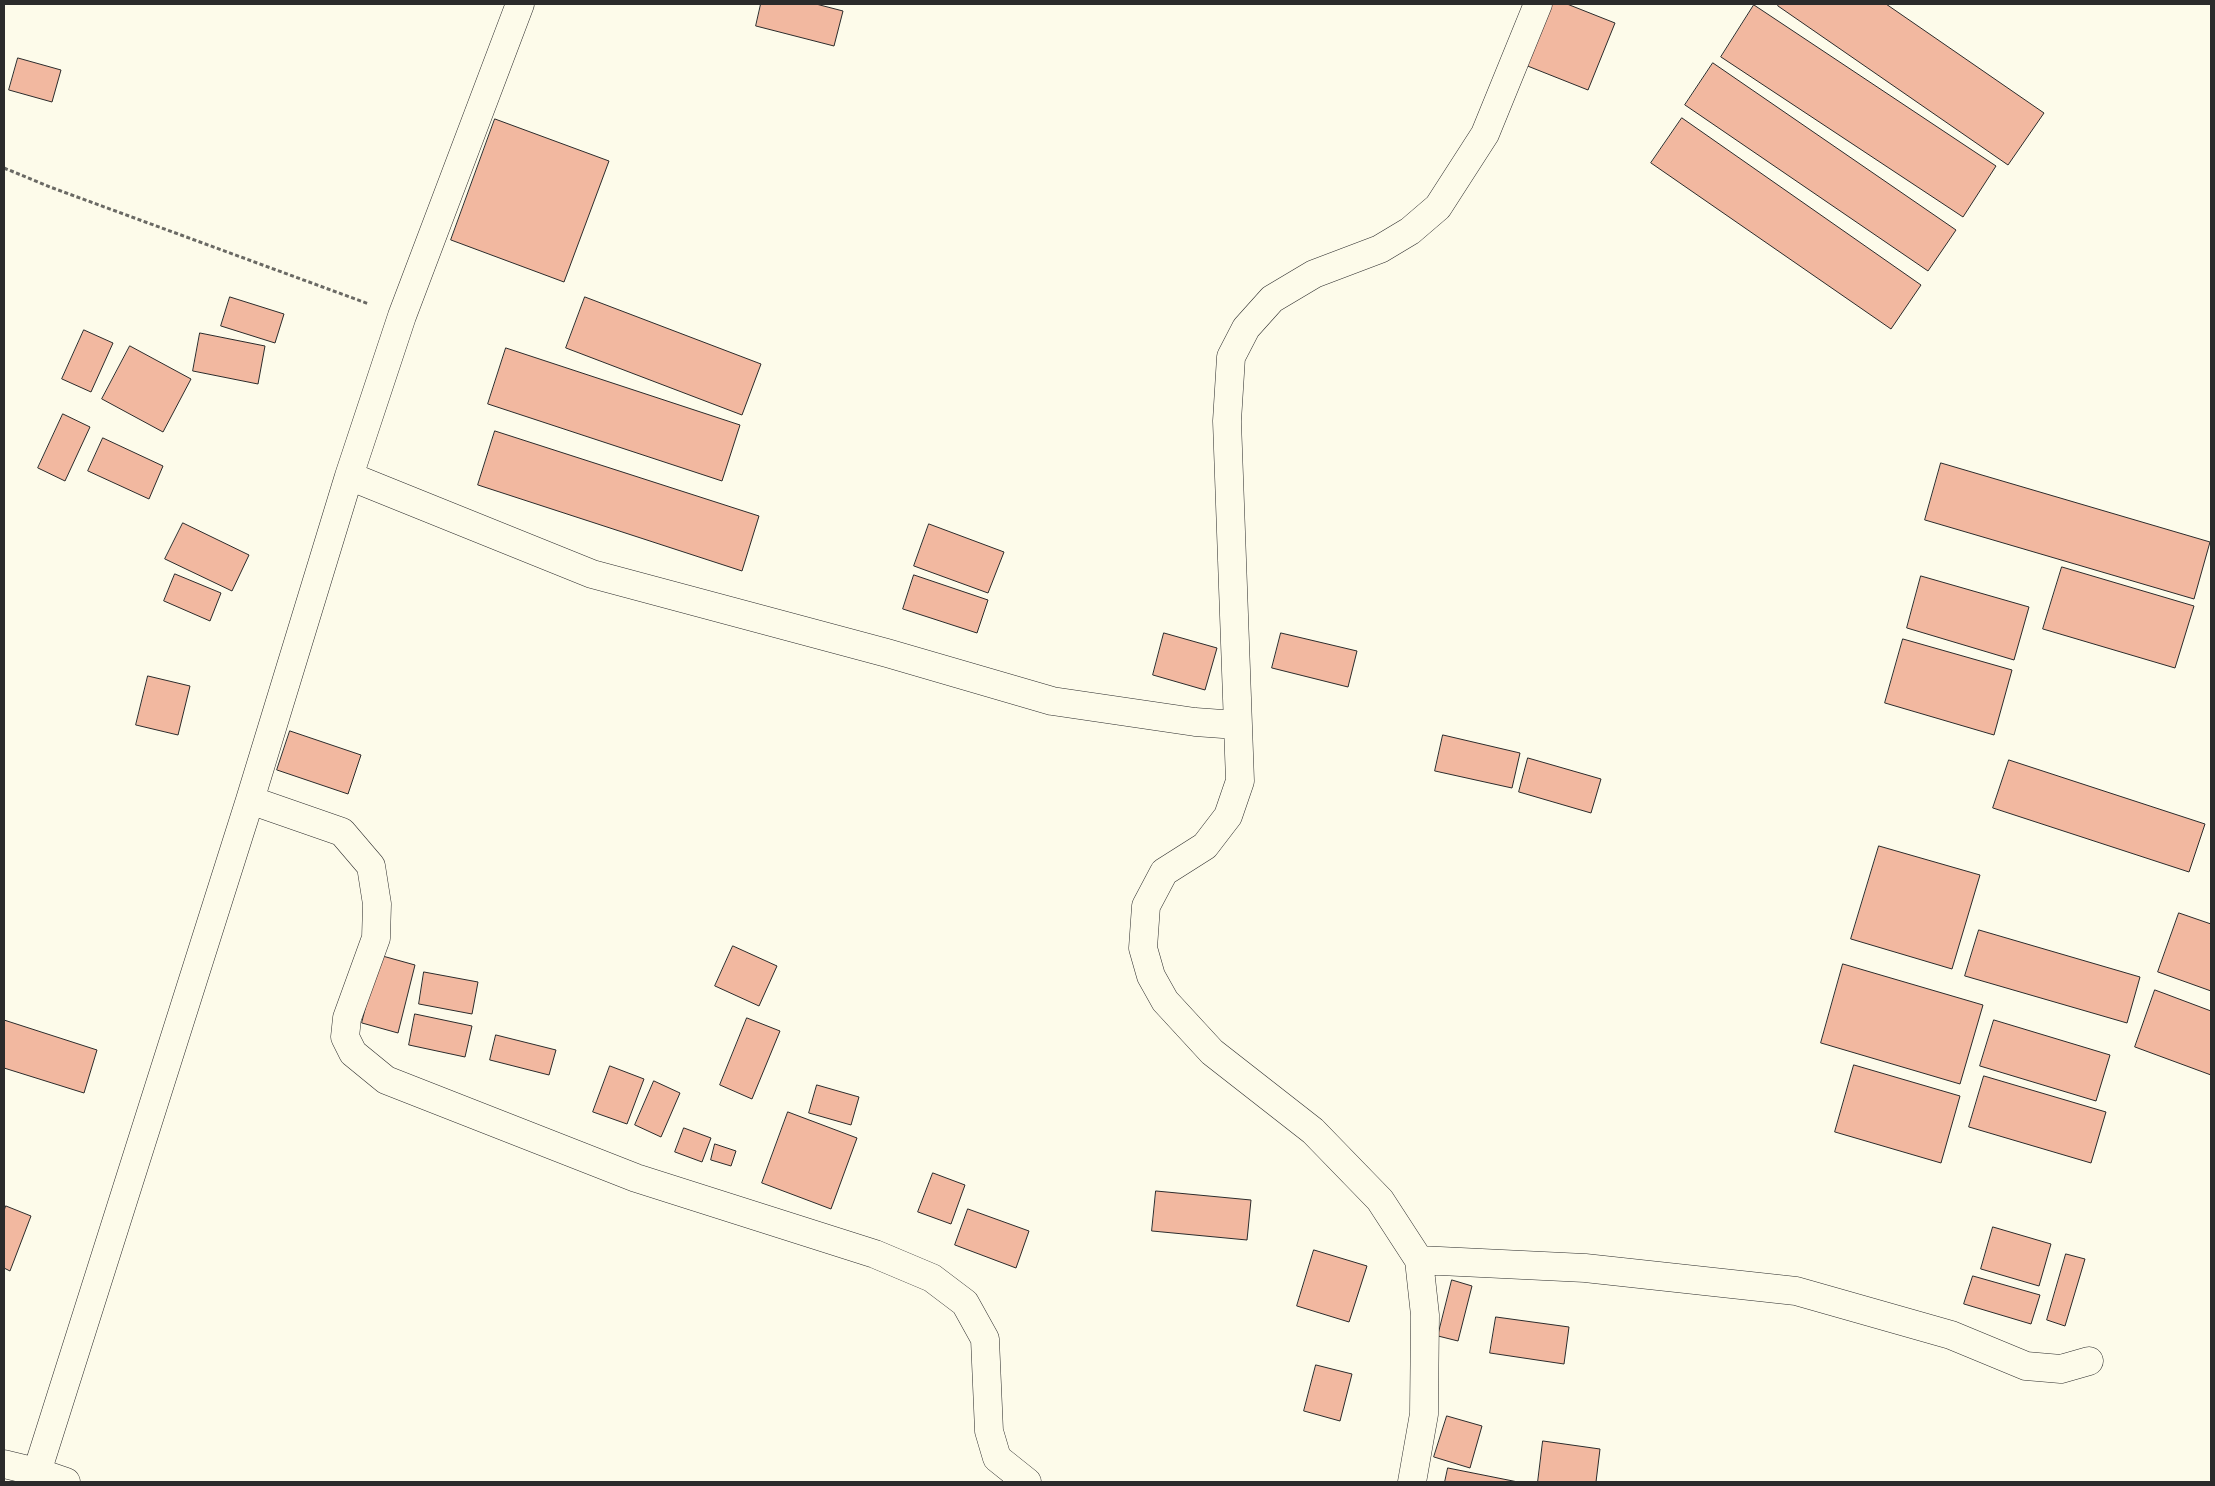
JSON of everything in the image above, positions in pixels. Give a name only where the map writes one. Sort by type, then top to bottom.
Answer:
[{"type":"street","points":[[37,1472],[250,800],[349,476],[402,316],[520,4]]},
{"type":"street","points":[[1412,1482],[1424,1414],[1425,1316],[1418,1260],[1380,1200],[1313,1132],[1212,1052],[1165,1001],[1151,976],[1143,948],[1146,906],[1164,872],[1205,846],[1228,816],[1240,782],[1227,421],[1231,357],[1246,328],[1272,299],[1314,274],[1380,249],[1410,231],[1438,207],[1484,134],[1538,4]]},
{"type":"street","points":[[349,476],[592,574],[887,653],[1052,701],[1194,722],[1237,725]]},
{"type":"street","points":[[250,800],[342,832],[371,866],[377,904],[376,938],[347,1018],[345,1037],[353,1053],[386,1080],[636,1178],[875,1254],[932,1278],[965,1303],[985,1339],[989,1431],[996,1458],[1027,1482]]},
{"type":"street","points":[[1418,1260],[1585,1268],[1796,1291],[1951,1335],[2026,1366],[2061,1369],[2089,1361]]},
{"type":"street","points":[[4,1464],[37,1472],[66,1482]]},
{"type":"path","points":[[4,168],[50,187],[402,316]]},
{"type":"building","points":[[761,4],[816,4],[843,11],[834,46],[756,26]]},
{"type":"building","points":[[1549,4],[1567,4],[1615,23],[1588,90],[1525,65]]},
{"type":"building","points":[[1779,4],[1886,4],[2044,113],[2008,165],[1778,6]]},
{"type":"building","points":[[1754,5],[1996,166],[1963,217],[1721,57]]},
{"type":"building","points":[[18,58],[61,70],[52,102],[9,90]]},
{"type":"building","points":[[1713,63],[1956,230],[1928,271],[1685,105]]},
{"type":"building","points":[[1682,118],[1921,285],[1891,329],[1651,163]]},
{"type":"building","points":[[495,119],[609,161],[564,282],[451,240]]},
{"type":"building","points":[[230,297],[284,314],[275,343],[221,326]]},
{"type":"building","points":[[585,297],[761,364],[742,415],[566,348]]},
{"type":"building","points":[[84,330],[113,343],[91,392],[62,379]]},
{"type":"building","points":[[200,333],[265,346],[258,384],[193,371]]},
{"type":"building","points":[[130,346],[191,379],[163,432],[102,399]]},
{"type":"building","points":[[506,348],[740,425],[722,481],[488,404]]},
{"type":"building","points":[[63,414],[90,427],[65,481],[38,468]]},
{"type":"building","points":[[495,431],[759,516],[742,571],[478,485]]},
{"type":"building","points":[[103,438],[163,466],[149,499],[88,471]]},
{"type":"building","points":[[1941,463],[2210,542],[2194,599],[1925,520]]},
{"type":"building","points":[[183,523],[249,555],[232,591],[165,559]]},
{"type":"building","points":[[929,524],[1004,552],[988,593],[914,566]]},
{"type":"building","points":[[2062,567],[2194,606],[2175,668],[2043,629]]},
{"type":"building","points":[[175,574],[221,593],[210,621],[164,601]]},
{"type":"building","points":[[914,575],[988,600],[977,633],[903,609]]},
{"type":"building","points":[[1921,576],[2029,607],[2014,660],[1907,628]]},
{"type":"building","points":[[1164,633],[1217,648],[1205,690],[1153,675]]},
{"type":"building","points":[[1281,633],[1357,651],[1348,687],[1272,668]]},
{"type":"building","points":[[1903,639],[2012,670],[1994,735],[1885,703]]},
{"type":"building","points":[[148,676],[190,686],[178,735],[136,725]]},
{"type":"building","points":[[290,731],[361,755],[348,794],[277,770]]},
{"type":"building","points":[[1443,735],[1520,753],[1512,788],[1435,771]]},
{"type":"building","points":[[1528,758],[1601,779],[1591,813],[1519,792]]},
{"type":"building","points":[[2009,760],[2205,824],[2189,872],[1993,808]]},
{"type":"building","points":[[1879,846],[1980,875],[1952,969],[1851,939]]},
{"type":"building","points":[[2179,913],[2211,924],[2211,991],[2158,972]]},
{"type":"building","points":[[1979,930],[2140,977],[2127,1023],[1965,976]]},
{"type":"building","points":[[733,946],[777,966],[759,1006],[715,986]]},
{"type":"building","points":[[379,955],[415,965],[398,1033],[362,1023]]},
{"type":"building","points":[[1843,964],[1983,1005],[1960,1084],[1821,1043]]},
{"type":"building","points":[[424,972],[478,982],[472,1014],[419,1004]]},
{"type":"building","points":[[2155,990],[2211,1011],[2211,1075],[2135,1047]]},
{"type":"building","points":[[415,1014],[472,1026],[465,1057],[409,1045]]},
{"type":"building","points":[[747,1018],[780,1031],[752,1099],[720,1085]]},
{"type":"building","points":[[4,1020],[97,1050],[84,1093],[4,1068]]},
{"type":"building","points":[[1994,1020],[2110,1055],[2096,1101],[1980,1066]]},
{"type":"building","points":[[496,1035],[556,1050],[549,1075],[490,1060]]},
{"type":"building","points":[[1854,1065],[1960,1096],[1941,1163],[1835,1132]]},
{"type":"building","points":[[610,1066],[644,1079],[627,1124],[593,1112]]},
{"type":"building","points":[[1984,1076],[2106,1112],[2091,1163],[1969,1127]]},
{"type":"building","points":[[654,1081],[680,1093],[661,1137],[635,1125]]},
{"type":"building","points":[[817,1085],[859,1097],[851,1125],[809,1113]]},
{"type":"building","points":[[788,1112],[857,1138],[831,1209],[762,1183]]},
{"type":"building","points":[[684,1128],[711,1138],[702,1162],[675,1152]]},
{"type":"building","points":[[715,1144],[736,1151],[731,1166],[711,1160]]},
{"type":"building","points":[[933,1173],[965,1185],[951,1224],[918,1212]]},
{"type":"building","points":[[1156,1191],[1251,1200],[1247,1240],[1152,1231]]},
{"type":"building","points":[[6,1206],[31,1216],[10,1271],[4,1268],[4,1211]]},
{"type":"building","points":[[968,1209],[1029,1231],[1016,1268],[955,1245]]},
{"type":"building","points":[[1993,1227],[2051,1244],[2039,1286],[1981,1269]]},
{"type":"building","points":[[1314,1250],[1367,1266],[1349,1322],[1297,1306]]},
{"type":"building","points":[[2066,1254],[2085,1259],[2065,1326],[2047,1320]]},
{"type":"building","points":[[1973,1276],[2040,1295],[2031,1324],[1964,1304]]},
{"type":"building","points":[[1452,1280],[1472,1286],[1458,1341],[1438,1336]]},
{"type":"building","points":[[1496,1317],[1569,1327],[1564,1364],[1490,1353]]},
{"type":"building","points":[[1316,1365],[1352,1374],[1340,1421],[1304,1411]]},
{"type":"building","points":[[1447,1416],[1482,1426],[1470,1468],[1434,1457]]},
{"type":"building","points":[[1543,1441],[1600,1449],[1596,1482],[1538,1482]]},
{"type":"building","points":[[1448,1468],[1518,1482],[1445,1482]]}]
